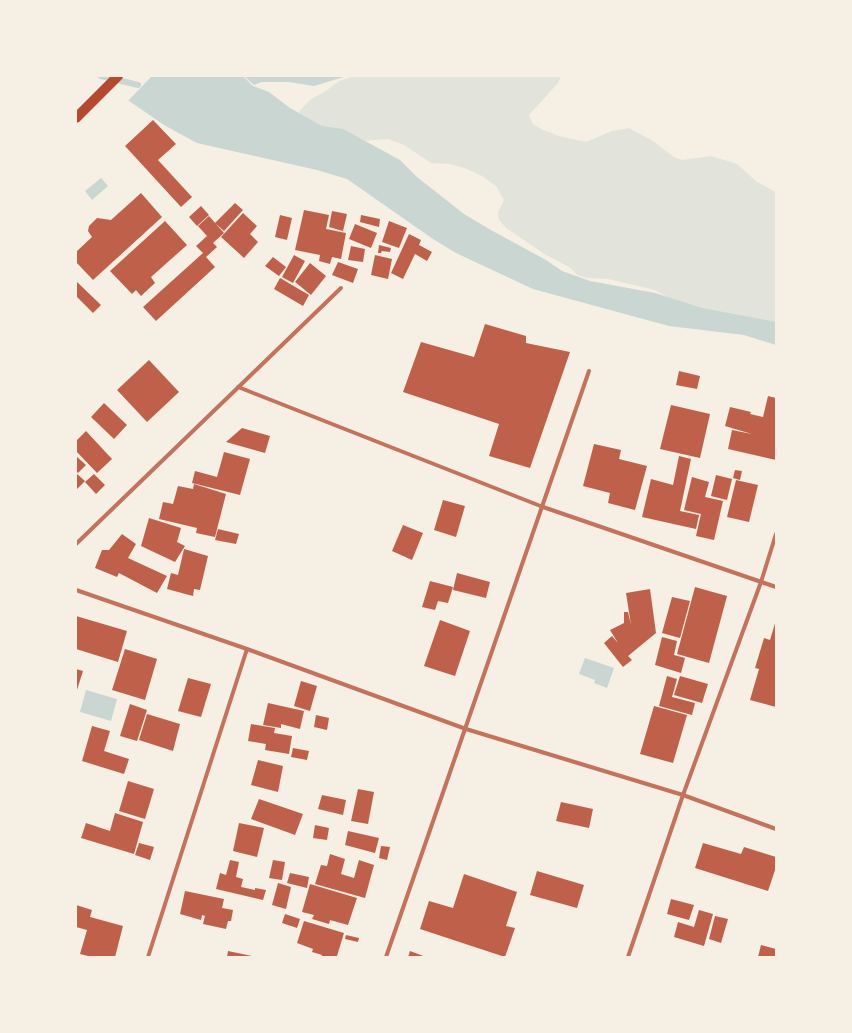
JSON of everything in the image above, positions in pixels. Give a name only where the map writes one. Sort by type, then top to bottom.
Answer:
[{"type":"main road","points":[[77,117],[118,76]]},
{"type":"street","points":[[76,544],[341,288]]},
{"type":"street","points":[[386,957],[589,371]]},
{"type":"street","points":[[238,387],[543,507],[776,587]]},
{"type":"street","points":[[628,957],[683,795],[761,582],[776,534]]},
{"type":"street","points":[[76,590],[247,649],[466,729],[683,795],[776,829]]},
{"type":"street","points":[[148,957],[247,649]]},
{"type":"shaded area","points":[[138,76],[243,76],[253,86],[269,92],[290,108],[322,126],[343,129],[400,160],[417,177],[464,214],[546,260],[562,271],[590,281],[655,293],[702,308],[776,322],[776,345],[744,335],[669,326],[533,289],[456,253],[433,239],[347,179],[317,170],[197,143],[164,125],[119,94]]},
{"type":"shaded area","points":[[244,76],[347,76],[314,86],[289,82],[262,82],[254,85]]},
{"type":"shaded area","points":[[355,76],[561,76],[558,83],[529,115],[533,124],[541,129],[559,136],[586,142],[612,131],[629,128],[653,141],[674,157],[682,160],[711,156],[737,164],[757,182],[776,192],[776,325],[738,320],[671,299],[655,290],[608,279],[588,278],[577,275],[571,268],[546,255],[506,228],[499,220],[498,212],[504,200],[496,186],[482,176],[467,169],[450,164],[431,163],[404,145],[388,139],[336,143],[305,128],[299,111],[311,99],[326,91],[339,81]]},
{"type":"shaded area","points":[[101,178],[108,186],[92,200],[85,191]]},
{"type":"shaded area","points":[[585,658],[614,668],[607,688],[594,683],[595,680],[579,674]]},
{"type":"shaded area","points":[[86,690],[117,699],[111,721],[80,712]]},
{"type":"pier","points":[[135,76],[152,76],[127,102],[117,94]]},
{"type":"building","points":[[153,120],[176,144],[158,160],[192,197],[181,207],[125,146]]},
{"type":"building","points":[[141,193],[162,217],[93,280],[76,262],[76,252],[92,237],[88,231],[89,226],[97,218],[111,220]]},
{"type":"building","points":[[235,203],[243,210],[224,231],[215,223]]},
{"type":"building","points":[[201,206],[209,215],[197,226],[189,217]]},
{"type":"building","points":[[304,210],[329,215],[326,229],[346,233],[341,259],[332,257],[330,264],[319,261],[320,255],[295,250]]},
{"type":"building","points":[[332,211],[347,214],[343,231],[329,227]]},
{"type":"building","points":[[243,213],[257,226],[250,234],[258,242],[244,258],[221,237]]},
{"type":"building","points":[[280,215],[292,218],[287,240],[275,237]]},
{"type":"building","points":[[361,215],[380,219],[379,227],[360,222]]},
{"type":"building","points":[[209,216],[224,233],[213,243],[217,247],[206,257],[215,267],[156,321],[143,307],[203,253],[196,246],[207,236],[198,226]]},
{"type":"building","points":[[165,221],[187,245],[151,277],[155,283],[141,296],[136,290],[132,294],[110,271]]},
{"type":"building","points":[[389,221],[407,228],[399,248],[382,242]]},
{"type":"building","points":[[355,224],[377,233],[371,248],[349,239]]},
{"type":"building","points":[[409,234],[421,240],[419,245],[432,252],[427,261],[415,254],[403,279],[391,273]]},
{"type":"building","points":[[379,245],[391,248],[390,252],[382,251],[381,253],[378,253]]},
{"type":"building","points":[[351,246],[365,249],[363,262],[348,260]]},
{"type":"building","points":[[294,255],[305,261],[293,283],[282,277]]},
{"type":"building","points":[[375,255],[392,259],[388,279],[371,275]]},
{"type":"building","points":[[273,257],[286,267],[279,276],[265,266]]},
{"type":"building","points":[[338,262],[358,269],[353,283],[332,275]]},
{"type":"building","points":[[310,263],[326,276],[311,295],[295,282]]},
{"type":"building","points":[[280,278],[309,295],[303,306],[274,289]]},
{"type":"building","points":[[76,281],[101,305],[93,313],[76,296]]},
{"type":"building","points":[[485,324],[526,336],[526,343],[570,352],[530,468],[489,456],[499,424],[403,392],[421,342],[474,357]]},
{"type":"building","points":[[149,360],[179,392],[147,422],[117,390]]},
{"type":"building","points":[[679,371],[700,376],[697,389],[676,385]]},
{"type":"building","points":[[768,396],[776,398],[776,460],[728,449],[732,430],[752,434],[725,426],[730,407],[751,412],[750,414],[763,417]]},
{"type":"building","points":[[104,403],[127,425],[114,439],[91,417]]},
{"type":"building","points":[[671,405],[710,414],[700,458],[660,449]]},
{"type":"building","points":[[242,428],[270,436],[265,453],[226,442]]},
{"type":"building","points":[[86,431],[112,459],[97,473],[76,451],[76,441]]},
{"type":"building","points":[[594,444],[621,450],[619,459],[647,466],[635,510],[608,503],[610,493],[583,486]]},
{"type":"building","points":[[224,452],[250,459],[240,495],[192,483],[195,471],[217,477]]},
{"type":"building","points":[[76,456],[86,465],[78,473],[76,471]]},
{"type":"building","points":[[679,456],[691,459],[680,511],[699,515],[696,529],[642,517],[651,479],[673,485]]},
{"type":"building","points":[[735,470],[742,471],[740,480],[733,478]]},
{"type":"building","points":[[76,473],[85,481],[76,490]]},
{"type":"building","points":[[94,474],[105,485],[96,494],[85,482]]},
{"type":"building","points":[[716,475],[732,479],[727,500],[711,496]]},
{"type":"building","points":[[692,477],[709,482],[705,497],[723,501],[714,540],[696,536],[701,514],[684,510]]},
{"type":"building","points":[[736,480],[758,485],[749,522],[727,517]]},
{"type":"building","points":[[194,484],[226,494],[215,537],[196,533],[197,528],[159,519],[163,502],[173,504],[178,486],[193,489]]},
{"type":"building","points":[[443,500],[465,506],[456,537],[434,530]]},
{"type":"building","points":[[149,518],[181,528],[177,542],[185,546],[175,562],[141,546]]},
{"type":"building","points":[[403,525],[423,533],[412,560],[392,551]]},
{"type":"building","points":[[218,529],[239,534],[236,544],[215,540]]},
{"type":"building","points":[[122,534],[136,544],[128,558],[167,576],[157,593],[119,573],[117,577],[95,568],[102,550],[109,550]]},
{"type":"building","points":[[184,549],[208,556],[200,590],[194,589],[193,596],[167,589],[171,573],[178,575]]},
{"type":"building","points":[[457,573],[490,582],[486,598],[453,590]]},
{"type":"building","points":[[430,581],[453,587],[448,603],[438,601],[435,610],[422,607]]},
{"type":"building","points":[[695,587],[727,596],[709,663],[677,654]]},
{"type":"building","points":[[650,589],[656,633],[628,656],[632,660],[623,667],[604,643],[612,636],[618,643],[610,630],[624,623],[624,612],[628,612],[631,625],[626,593]]},
{"type":"building","points":[[672,597],[690,601],[680,638],[662,633]]},
{"type":"building","points":[[76,616],[127,631],[118,662],[76,649]]},
{"type":"building","points":[[440,620],[470,631],[455,676],[424,666]]},
{"type":"building","points":[[776,620],[776,707],[750,700],[759,669],[755,668],[764,638],[770,640]]},
{"type":"building","points":[[662,637],[677,641],[674,655],[685,658],[681,673],[655,665]]},
{"type":"building","points":[[125,649],[157,659],[145,700],[112,690]]},
{"type":"building","points":[[76,669],[83,671],[76,693]]},
{"type":"building","points":[[667,676],[677,679],[672,697],[695,703],[692,715],[659,706]]},
{"type":"building","points":[[680,676],[708,684],[702,703],[674,695]]},
{"type":"building","points":[[188,678],[211,684],[201,717],[178,711]]},
{"type":"building","points":[[301,681],[317,686],[310,711],[294,706]]},
{"type":"building","points":[[268,703],[304,711],[300,729],[281,724],[281,728],[263,725]]},
{"type":"building","points":[[130,704],[147,710],[137,741],[120,736]]},
{"type":"building","points":[[654,706],[687,715],[673,763],[640,754]]},
{"type":"building","points":[[147,714],[180,724],[173,751],[139,740]]},
{"type":"building","points":[[316,715],[329,718],[327,730],[314,727]]},
{"type":"building","points":[[251,724],[275,728],[274,733],[292,736],[289,754],[265,750],[266,744],[248,741]]},
{"type":"building","points":[[92,726],[110,731],[104,751],[129,759],[124,774],[82,761]]},
{"type":"building","points":[[293,748],[309,751],[307,760],[291,757]]},
{"type":"building","points":[[258,760],[283,766],[278,792],[251,785]]},
{"type":"building","points":[[128,781],[154,789],[145,819],[119,811]]},
{"type":"building","points":[[358,789],[374,792],[368,824],[351,821]]},
{"type":"building","points":[[322,795],[346,800],[343,815],[318,809]]},
{"type":"building","points":[[259,799],[303,814],[295,835],[251,819]]},
{"type":"building","points":[[561,802],[593,809],[589,828],[556,821]]},
{"type":"building","points":[[115,813],[143,822],[134,854],[81,838],[86,823],[110,831]]},
{"type":"building","points":[[239,823],[264,828],[257,857],[233,851]]},
{"type":"building","points":[[315,825],[329,828],[327,840],[313,838]]},
{"type":"building","points":[[348,831],[379,838],[375,853],[345,845]]},
{"type":"building","points":[[139,843],[154,847],[150,860],[135,855]]},
{"type":"building","points":[[703,843],[741,854],[744,847],[776,857],[776,867],[768,891],[695,868]]},
{"type":"building","points":[[381,846],[390,847],[387,860],[379,858]]},
{"type":"building","points":[[330,854],[345,859],[341,874],[354,878],[359,860],[374,865],[365,898],[315,884],[321,865],[327,866]]},
{"type":"building","points":[[230,860],[239,862],[236,877],[243,879],[241,887],[255,890],[255,888],[266,890],[263,900],[216,889],[220,873],[226,875]]},
{"type":"building","points":[[273,860],[285,862],[282,880],[269,878]]},
{"type":"building","points":[[537,871],[584,885],[577,908],[530,895]]},
{"type":"building","points":[[290,873],[309,877],[307,888],[287,883]]},
{"type":"building","points":[[464,874],[517,892],[506,926],[515,928],[505,957],[420,929],[429,901],[453,908]]},
{"type":"building","points":[[278,883],[291,887],[286,909],[272,905]]},
{"type":"building","points":[[310,884],[357,898],[348,925],[330,920],[329,924],[312,919],[314,915],[302,912]]},
{"type":"building","points":[[185,891],[224,899],[222,908],[233,910],[231,921],[228,921],[226,929],[203,924],[205,916],[202,915],[201,920],[180,914]]},
{"type":"building","points":[[671,899],[694,905],[689,920],[667,914]]},
{"type":"building","points":[[76,905],[92,910],[90,917],[123,926],[115,957],[92,957],[80,954],[87,930],[76,927]]},
{"type":"building","points":[[699,910],[713,914],[704,946],[674,937],[678,922],[694,927]]},
{"type":"building","points":[[285,914],[300,919],[297,928],[282,923]]},
{"type":"building","points":[[715,916],[728,919],[721,943],[709,939]]},
{"type":"building","points":[[304,921],[344,933],[337,956],[322,957],[322,955],[312,952],[313,949],[297,943]]},
{"type":"building","points":[[346,935],[359,938],[358,942],[345,939]]},
{"type":"building","points":[[761,945],[776,949],[776,957],[758,957]]},
{"type":"building","points":[[228,951],[252,956],[252,957],[227,957]]},
{"type":"building","points":[[410,951],[426,957],[408,957]]},
{"type":"waterway","points":[[101,76],[138,85]]}]
